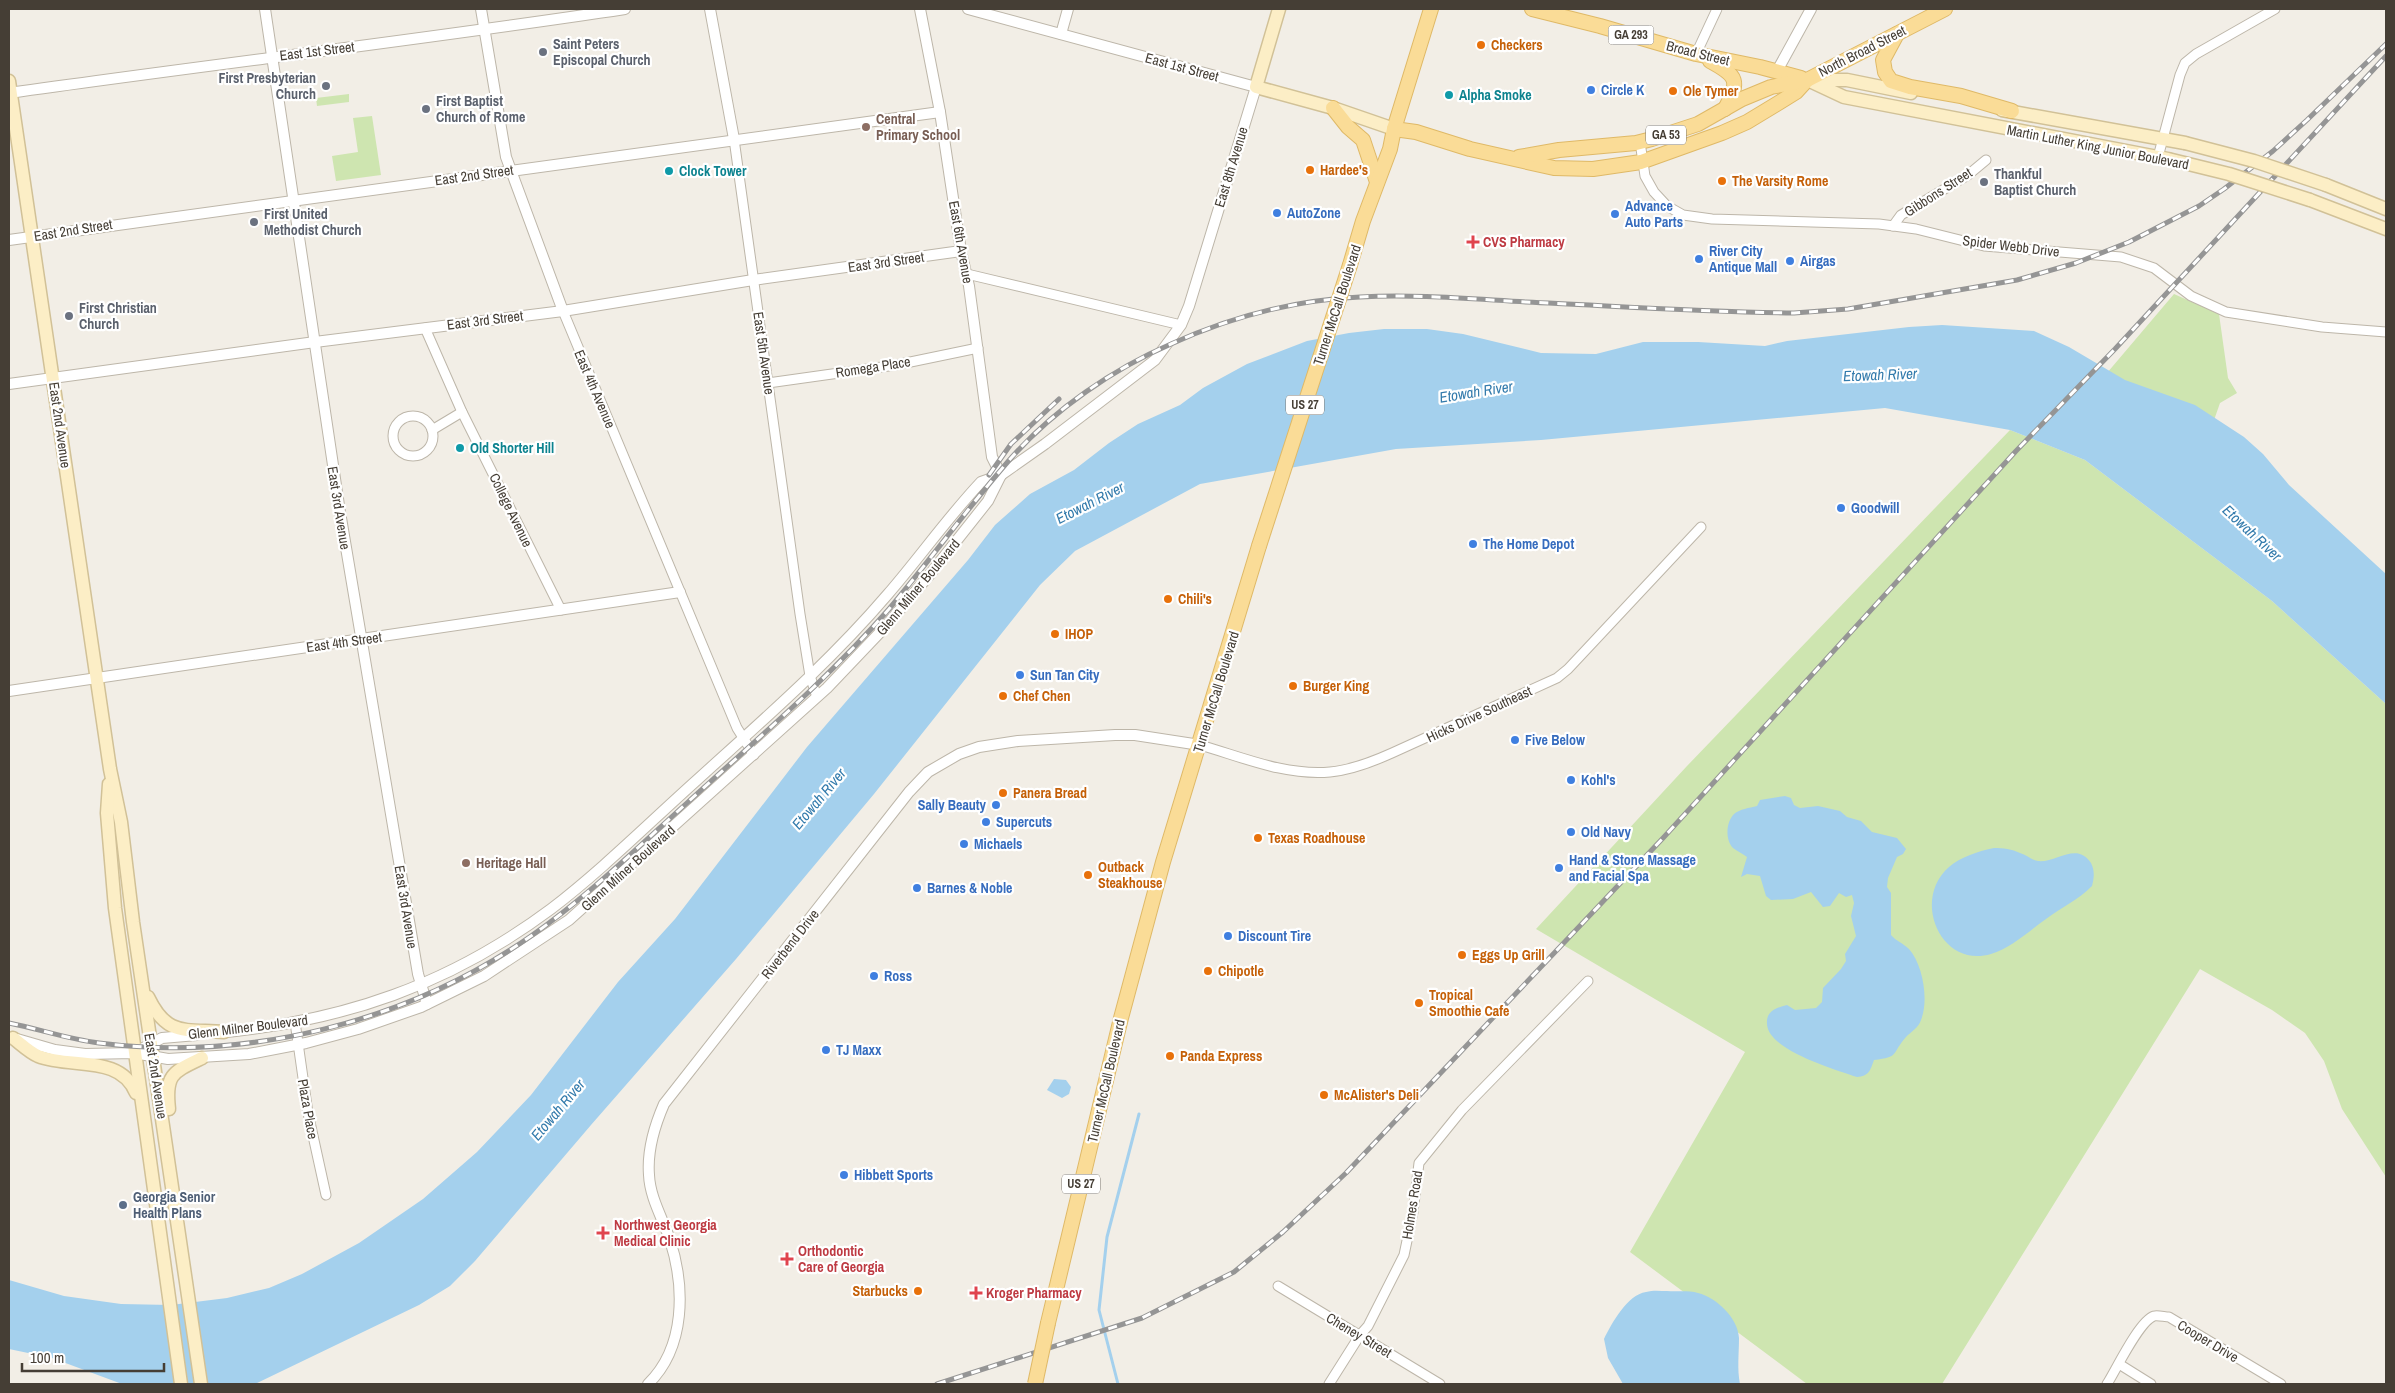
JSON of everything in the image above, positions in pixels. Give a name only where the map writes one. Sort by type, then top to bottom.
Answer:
[{"type":"main road","name":"East 8th Avenue","points":[[1256,87],[1279,9]]},
{"type":"main road","name":"Turner McCall Boulevard","points":[[1035,1384],[1121,1018],[1163,862],[1260,546],[1377,182],[1390,149],[1394,130],[1431,9]]},
{"type":"main road","name":"Broad Street","points":[[1532,9],[1560,13],[1696,54],[1777,71],[1807,80]]},
{"type":"main road","name":"North Broad Street","points":[[1807,80],[1944,9]]},
{"type":"main road","points":[[1897,34],[1883,60],[1885,72],[1891,81],[1910,87],[1960,96],[2012,112]]},
{"type":"main road","points":[[1696,54],[1729,71],[1734,77],[1735,89],[1725,109]]},
{"type":"main road","name":"GA 53","points":[[1394,130],[1416,132],[1470,149],[1554,168],[1594,169],[1641,162],[1747,122],[1796,92],[1807,80]]},
{"type":"main road","name":"Martin Luther King Junior Boulevard","points":[[1515,158],[1559,150],[1640,142],[1698,124],[1771,87],[1807,80],[1847,80],[2185,143],[2254,161],[2326,185],[2386,209]]},
{"type":"main road","name":"Martin Luther King Junior Boulevard","points":[[1807,80],[1844,98],[2163,158],[2229,174],[2310,200],[2386,229]]},
{"type":"main road","name":"East 1st Street","points":[[1256,87],[1333,108],[1394,130]]},
{"type":"main road","name":"East 2nd Avenue","points":[[9,89],[110,769],[121,822],[201,1384]]},
{"type":"main road","points":[[1333,108],[1348,127],[1363,140],[1377,182]]},
{"type":"main road","name":"East 2nd Avenue","points":[[110,769],[107,808],[111,873],[140,1103],[181,1384]]},
{"type":"main road","points":[[143,987],[159,1017],[166,1024],[181,1029],[224,1032]]},
{"type":"main road","points":[[11,1038],[38,1056],[112,1068],[132,1084],[140,1103]]},
{"type":"main road","points":[[166,1142],[171,1130],[167,1090],[169,1082],[182,1068],[202,1058]]},
{"type":"street","name":"East 3rd Avenue","points":[[265,9],[361,640],[421,985],[427,1004]]},
{"type":"street","name":"East 4th Avenue","points":[[481,9],[509,170],[563,311],[680,592],[743,738],[754,755]]},
{"type":"street","name":"East 1st Street","points":[[9,89],[484,30],[625,9]]},
{"type":"street","name":"East 5th Avenue","points":[[710,9],[734,139],[810,676],[817,697]]},
{"type":"street","name":"East 6th Avenue","points":[[920,9],[940,112],[961,251],[967,274],[992,457],[1001,475]]},
{"type":"street","name":"East 1st Street","points":[[968,9],[1256,87]]},
{"type":"street","points":[[1061,34],[1068,9]]},
{"type":"street","points":[[1696,54],[1717,9]]},
{"type":"street","points":[[1777,71],[1811,9]]},
{"type":"street","points":[[2163,158],[2163,139],[2185,63],[2196,54],[2275,9]]},
{"type":"street","name":"East 8th Avenue","points":[[1182,325],[1256,87]]},
{"type":"street","name":"East 2nd Street","points":[[9,240],[940,112]]},
{"type":"street","name":"Spider Webb Drive","points":[[1640,142],[1641,162],[1645,176],[1654,192],[1666,206],[1683,215],[1712,219],[1799,220],[1879,224],[1916,229],[1984,246],[2121,257],[2154,268],[2191,296],[2226,312],[2322,327],[2386,332]]},
{"type":"street","name":"Gibbons Street","points":[[1893,226],[1901,214],[1968,175],[1986,160]]},
{"type":"street","name":"East 3rd Street","points":[[9,384],[315,342],[563,311],[753,280],[961,251]]},
{"type":"street","points":[[967,274],[1182,325]]},
{"type":"street","name":"Glenn Milner Boulevard","points":[[152,1050],[162,1038],[295,1022],[348,1011],[421,985],[482,954],[552,907],[810,676],[888,595],[963,501],[982,482],[1001,475],[1056,436],[1155,360],[1182,325]]},
{"type":"street","name":"College Avenue","points":[[425,328],[462,412],[561,610]]},
{"type":"street","name":"Romega Place","points":[[768,383],[896,365],[978,348]]},
{"type":"street","points":[[432,430],[462,412]]},
{"type":"street","points":[[407,418],[419,418],[426,421],[432,430],[432,443],[425,453],[418,456],[405,454],[399,450],[394,441],[396,425],[407,418]]},
{"type":"street","name":"Glenn Milner Boulevard","points":[[11,1038],[56,1050],[85,1054],[134,1053],[152,1050],[168,1059],[249,1054],[298,1045],[358,1029],[427,1004],[484,976],[569,920],[817,697],[886,626],[931,573],[988,501],[1001,475]]},
{"type":"street","name":"Hicks Drive Southeast","points":[[1200,745],[1273,767],[1298,771],[1330,772],[1366,765],[1557,678],[1568,669],[1701,527]]},
{"type":"street","name":"East 4th Street","points":[[9,691],[680,592]]},
{"type":"street","name":"Riverbend Drive","points":[[648,1384],[664,1363],[677,1328],[680,1307],[678,1269],[655,1203],[649,1177],[649,1151],[656,1123],[664,1104],[909,792],[928,772],[953,758],[979,747],[1018,741],[1116,735],[1135,735],[1200,745]]},
{"type":"street","name":"Holmes Road","points":[[1329,1384],[1360,1335],[1368,1326],[1404,1255],[1414,1212],[1419,1163],[1462,1110],[1588,981]]},
{"type":"street","name":"Plaza Place","points":[[295,1022],[308,1114],[326,1195]]},
{"type":"street","name":"Cheney Street","points":[[1278,1286],[1440,1384]]},
{"type":"street","name":"Cooper Drive","points":[[2107,1384],[2148,1319],[2155,1316],[2169,1317],[2281,1384]]},
{"type":"street","points":[[2119,1364],[2151,1384]]},
{"type":"green space","points":[[349,94],[349,102],[317,106],[316,98]]},
{"type":"green space","points":[[372,116],[381,175],[336,181],[332,156],[358,152],[353,118]]},
{"type":"green space","points":[[2174,294],[2219,314],[2228,378],[2237,393],[2220,403],[2213,423],[2107,373]]},
{"type":"green space","points":[[2010,430],[2085,460],[2272,601],[2386,704],[2386,1177],[2342,1109],[2324,1061],[2305,1033],[2272,1010],[2200,969],[1942,1384],[1807,1384],[1630,1252],[1745,1052],[1536,929],[1687,766]]},
{"type":"water","name":"Etowah River","points":[[1942,325],[2034,331],[2069,347],[2125,380],[2195,405],[2244,437],[2263,454],[2289,485],[2386,574],[2386,704],[2272,601],[2085,460],[2010,430],[1885,408],[1541,440],[1396,449],[1200,484],[1075,551],[1040,585],[874,794],[736,959],[475,1261],[450,1286],[419,1305],[255,1384],[122,1384],[52,1358],[9,1349],[9,1280],[64,1296],[121,1304],[171,1305],[227,1298],[269,1288],[302,1274],[359,1243],[423,1199],[477,1152],[531,1095],[618,982],[675,919],[807,747],[968,560],[995,525],[1030,494],[1074,470],[1138,424],[1180,405],[1203,388],[1247,364],[1307,341],[1384,329],[1427,329],[1463,334],[1541,353],[1596,354],[1643,342],[1698,342],[1765,346],[1787,341]]},
{"type":"water","points":[[1785,796],[1791,798],[1794,805],[1800,808],[1818,806],[1840,811],[1847,817],[1861,821],[1872,832],[1897,838],[1906,849],[1903,854],[1897,857],[1888,878],[1887,887],[1891,893],[1891,935],[1909,949],[1918,964],[1923,983],[1923,1012],[1919,1025],[1906,1037],[1894,1054],[1888,1058],[1874,1060],[1868,1072],[1861,1076],[1857,1077],[1819,1064],[1790,1050],[1778,1042],[1770,1033],[1767,1024],[1770,1013],[1783,1006],[1787,1005],[1795,1010],[1816,1008],[1822,1002],[1823,988],[1841,969],[1846,961],[1845,954],[1856,936],[1851,916],[1854,903],[1852,895],[1846,897],[1839,893],[1830,906],[1823,907],[1811,892],[1793,899],[1771,900],[1766,896],[1760,876],[1747,874],[1741,877],[1747,857],[1730,845],[1728,826],[1731,817],[1739,811],[1757,806],[1760,800]]},
{"type":"water","points":[[1994,848],[2014,851],[2038,861],[2045,861],[2066,854],[2079,854],[2091,863],[2094,872],[2092,886],[2013,943],[1991,954],[1973,956],[1958,951],[1946,942],[1937,929],[1932,913],[1932,897],[1938,881],[1953,863],[1970,855]]},
{"type":"water","points":[[1054,1079],[1066,1080],[1071,1087],[1069,1094],[1062,1098],[1047,1090]]},
{"type":"water","points":[[1649,1291],[1690,1292],[1712,1299],[1731,1316],[1735,1323],[1739,1338],[1738,1367],[1740,1384],[1623,1384],[1608,1358],[1604,1339],[1611,1325],[1626,1304],[1639,1294]]},
{"type":"waterway","points":[[1118,1384],[1099,1310],[1107,1237],[1139,1114]]},
{"type":"railway","points":[[9,1023],[99,1043],[155,1047],[212,1046],[269,1040],[325,1029],[380,1013],[433,992],[483,966],[531,936],[592,889],[817,684],[889,609],[996,476],[1029,439],[1066,407],[1107,378],[1149,354],[1193,334],[1240,318],[1288,306],[1360,297],[1422,296],[1693,310],[1794,313],[1848,309],[2017,280],[2076,263],[2129,242],[2199,206],[2273,151],[2386,44]]},
{"type":"railway","points":[[937,1384],[1142,1318],[1234,1272],[1283,1232],[1346,1173],[1664,837],[2016,451],[2115,349],[2386,56]]},
{"type":"railway","points":[[989,475],[1011,444],[1059,399]]},
{"type":"place","name":"Checkers","points":[[1481,45]]},
{"type":"place","name":"Saint Peters Episcopal Church","points":[[543,52]]},
{"type":"place","name":"First Presbyterian Church","points":[[326,86]]},
{"type":"place","name":"Circle K","points":[[1591,90]]},
{"type":"place","name":"Ole Tymer","points":[[1673,91]]},
{"type":"place","name":"Alpha Smoke","points":[[1449,95]]},
{"type":"place","name":"First Baptist Church of Rome","points":[[426,109]]},
{"type":"place","name":"Central Primary School","points":[[866,127]]},
{"type":"place","name":"Hardee's","points":[[1310,170]]},
{"type":"place","name":"Clock Tower","points":[[669,171]]},
{"type":"place","name":"The Varsity Rome","points":[[1722,181]]},
{"type":"place","name":"Thankful Baptist Church","points":[[1984,182]]},
{"type":"place","name":"AutoZone","points":[[1277,213]]},
{"type":"place","name":"Advance Auto Parts","points":[[1615,214]]},
{"type":"place","name":"First United Methodist Church","points":[[254,222]]},
{"type":"place","name":"CVS Pharmacy","points":[[1473,242]]},
{"type":"place","name":"River City Antique Mall","points":[[1699,259]]},
{"type":"place","name":"Airgas","points":[[1790,261]]},
{"type":"place","name":"First Christian Church","points":[[69,316]]},
{"type":"place","name":"Old Shorter Hill","points":[[460,448]]},
{"type":"place","name":"Goodwill","points":[[1841,508]]},
{"type":"place","name":"The Home Depot","points":[[1473,544]]},
{"type":"place","name":"Chili's","points":[[1168,599]]},
{"type":"place","name":"IHOP","points":[[1055,634]]},
{"type":"place","name":"Sun Tan City","points":[[1020,675]]},
{"type":"place","name":"Burger King","points":[[1293,686]]},
{"type":"place","name":"Chef Chen","points":[[1003,696]]},
{"type":"place","name":"Five Below","points":[[1515,740]]},
{"type":"place","name":"Kohl's","points":[[1571,780]]},
{"type":"place","name":"Panera Bread","points":[[1003,793]]},
{"type":"place","name":"Sally Beauty","points":[[996,805]]},
{"type":"place","name":"Supercuts","points":[[986,822]]},
{"type":"place","name":"Old Navy","points":[[1571,832]]},
{"type":"place","name":"Texas Roadhouse","points":[[1258,838]]},
{"type":"place","name":"Michaels","points":[[964,844]]},
{"type":"place","name":"Heritage Hall","points":[[466,863]]},
{"type":"place","name":"Hand & Stone Massage and Facial Spa","points":[[1559,868]]},
{"type":"place","name":"Outback Steakhouse","points":[[1088,875]]},
{"type":"place","name":"Barnes & Noble","points":[[917,888]]},
{"type":"place","name":"Discount Tire","points":[[1228,936]]},
{"type":"place","name":"Eggs Up Grill","points":[[1462,955]]},
{"type":"place","name":"Chipotle","points":[[1208,971]]},
{"type":"place","name":"Ross","points":[[874,976]]},
{"type":"place","name":"Tropical Smoothie Cafe","points":[[1419,1003]]},
{"type":"place","name":"TJ Maxx","points":[[826,1050]]},
{"type":"place","name":"Panda Express","points":[[1170,1056]]},
{"type":"place","name":"McAlister's Deli","points":[[1324,1095]]},
{"type":"place","name":"Hibbett Sports","points":[[844,1175]]},
{"type":"place","name":"Georgia Senior Health Plans","points":[[123,1205]]},
{"type":"place","name":"Northwest Georgia Medical Clinic","points":[[603,1233]]},
{"type":"place","name":"Orthodontic Care of Georgia","points":[[787,1259]]},
{"type":"place","name":"Starbucks","points":[[918,1291]]},
{"type":"place","name":"Kroger Pharmacy","points":[[976,1293]]}]
